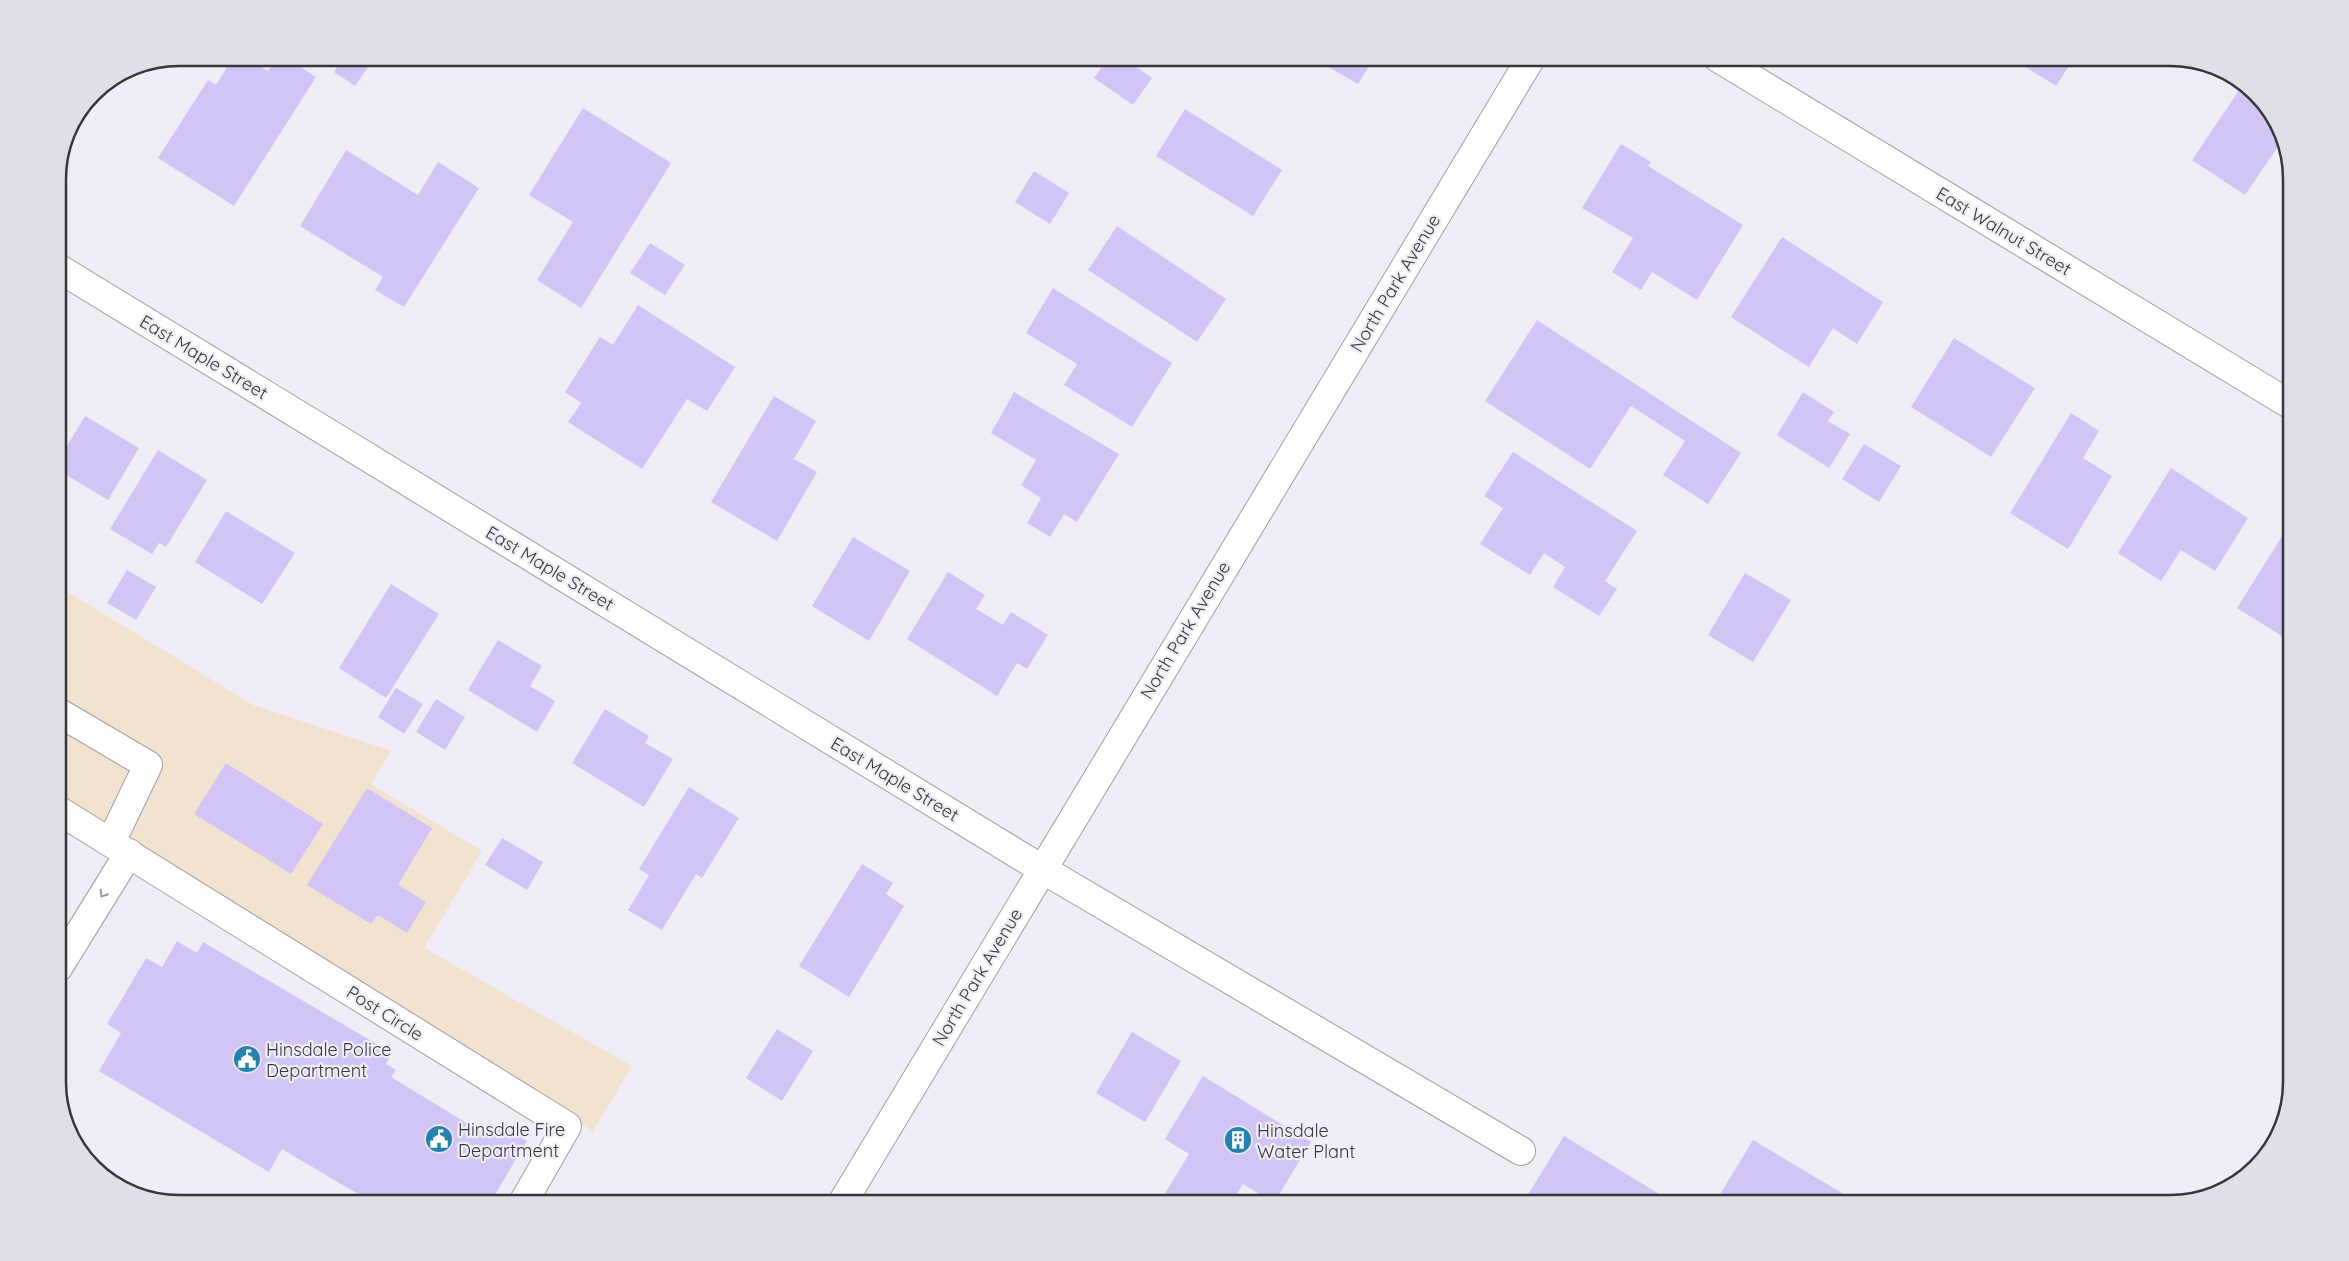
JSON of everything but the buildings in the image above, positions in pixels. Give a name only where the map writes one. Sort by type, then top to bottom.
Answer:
[{"type":"street","name":"North Park Avenue","points":[[847,1195],[1526,66]]},
{"type":"street","name":"East Walnut Street","points":[[1731,66],[2283,401]]},
{"type":"street","name":"East Maple Street","points":[[66,273],[1042,869],[1520,1151]]},
{"type":"street","points":[[66,717],[148,764],[120,847],[66,952]]},
{"type":"street","name":"Post Circle","points":[[66,815],[567,1126],[529,1195]]},
{"type":"shaded area","points":[[66,591],[253,705],[391,751],[371,784],[482,851],[424,948],[632,1066],[593,1131],[66,803]]},
{"type":"place","name":"Hinsdale Police Department","points":[[247,1059]]},
{"type":"place","name":"Hinsdale Fire Department","points":[[439,1139]]},
{"type":"place","name":"Hinsdale Water Plant","points":[[1238,1140]]}]
